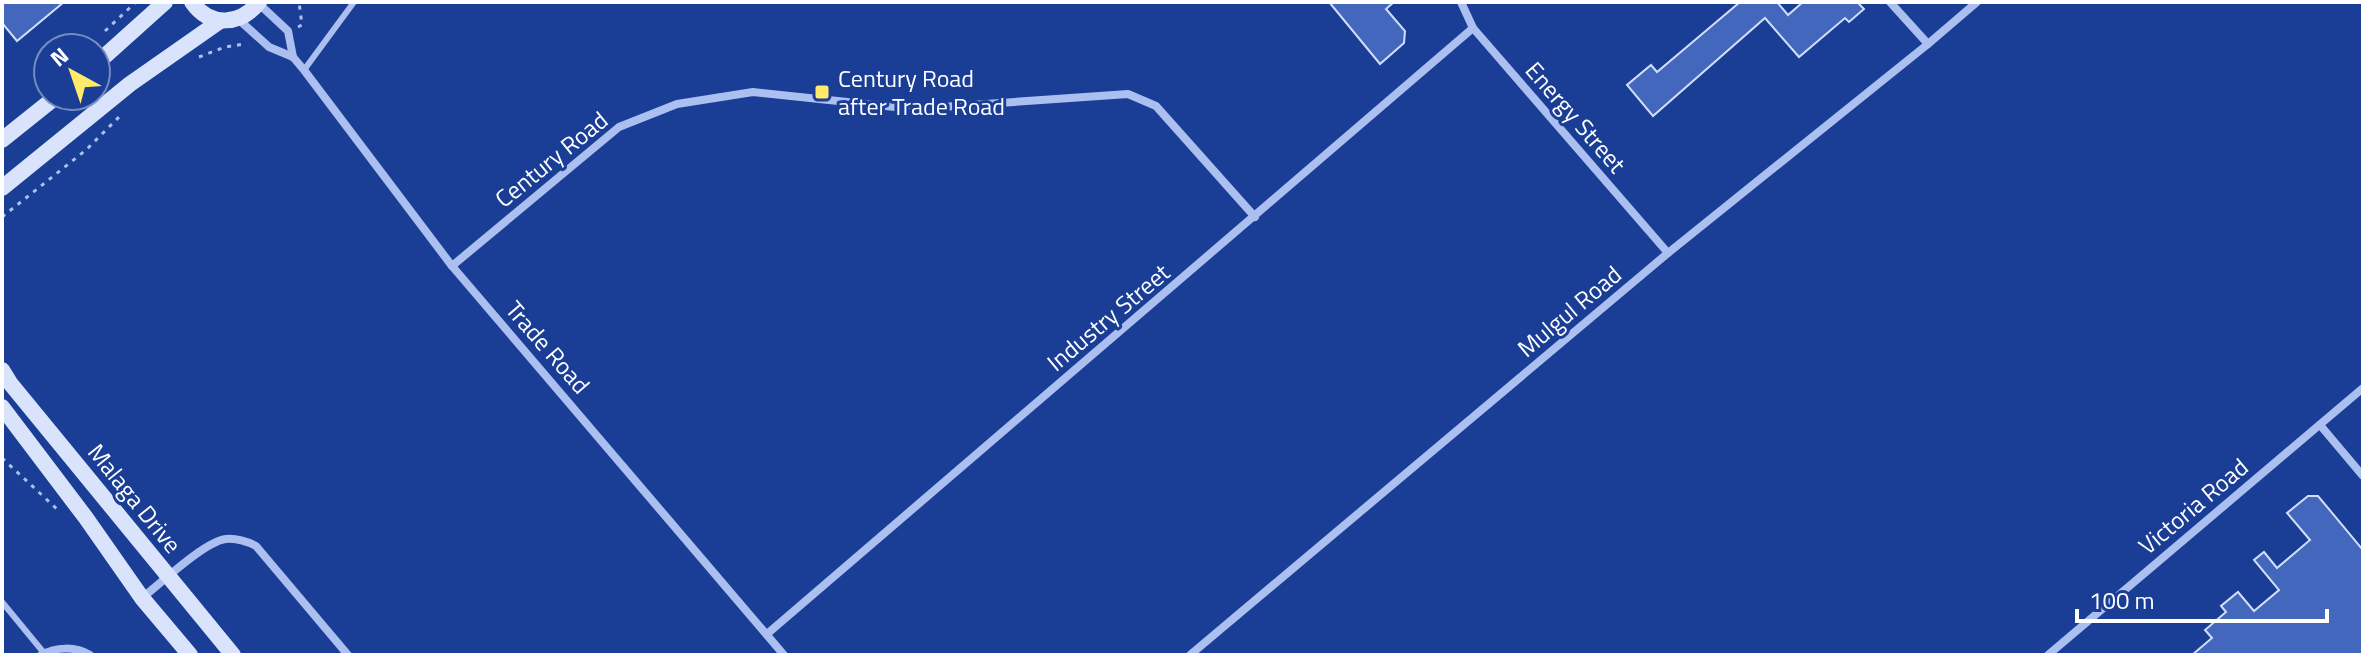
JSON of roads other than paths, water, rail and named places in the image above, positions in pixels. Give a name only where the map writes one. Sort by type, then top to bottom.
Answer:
[{"type":"main road","points":[[112,50],[165,2]]},
{"type":"main road","points":[[192,2],[203,14],[220,21],[238,19],[258,2]]},
{"type":"main road","points":[[2,188],[130,84],[183,56],[220,21]]},
{"type":"main road","points":[[2,140],[37,112]]},
{"type":"main road","name":"Malaga Drive","points":[[2,370],[233,655]]},
{"type":"main road","name":"Malaga Drive","points":[[2,407],[142,598],[190,655]]},
{"type":"street","name":"Trade Road","points":[[258,2],[288,31],[293,57]]},
{"type":"street","name":"Energy Street","points":[[1461,2],[1473,28],[1668,253]]},
{"type":"street","points":[[1890,2],[1928,44]]},
{"type":"street","name":"Mulgul Road","points":[[1190,655],[1668,253],[1977,2]]},
{"type":"street","name":"Trade Road","points":[[238,19],[269,47],[293,57],[452,266],[784,655]]},
{"type":"street","name":"Industry Street","points":[[767,634],[1473,28]]},
{"type":"street","name":"Century Road","points":[[452,266],[619,127],[677,104],[753,92],[914,109],[1128,94],[1156,106],[1255,217]]},
{"type":"street","name":"Victoria Road","points":[[2048,655],[2363,388]]},
{"type":"street","points":[[2320,425],[2363,476]]},
{"type":"street","points":[[142,598],[201,550],[224,539],[244,540],[256,546],[348,655]]},
{"type":"street","points":[[42,654],[58,648],[86,651],[90,655]]},
{"type":"lane","points":[[304,70],[354,2]]},
{"type":"lane","points":[[2,602],[42,654]]},
{"type":"place","name":"Century Road after Trade Road","points":[[822,92]]}]
